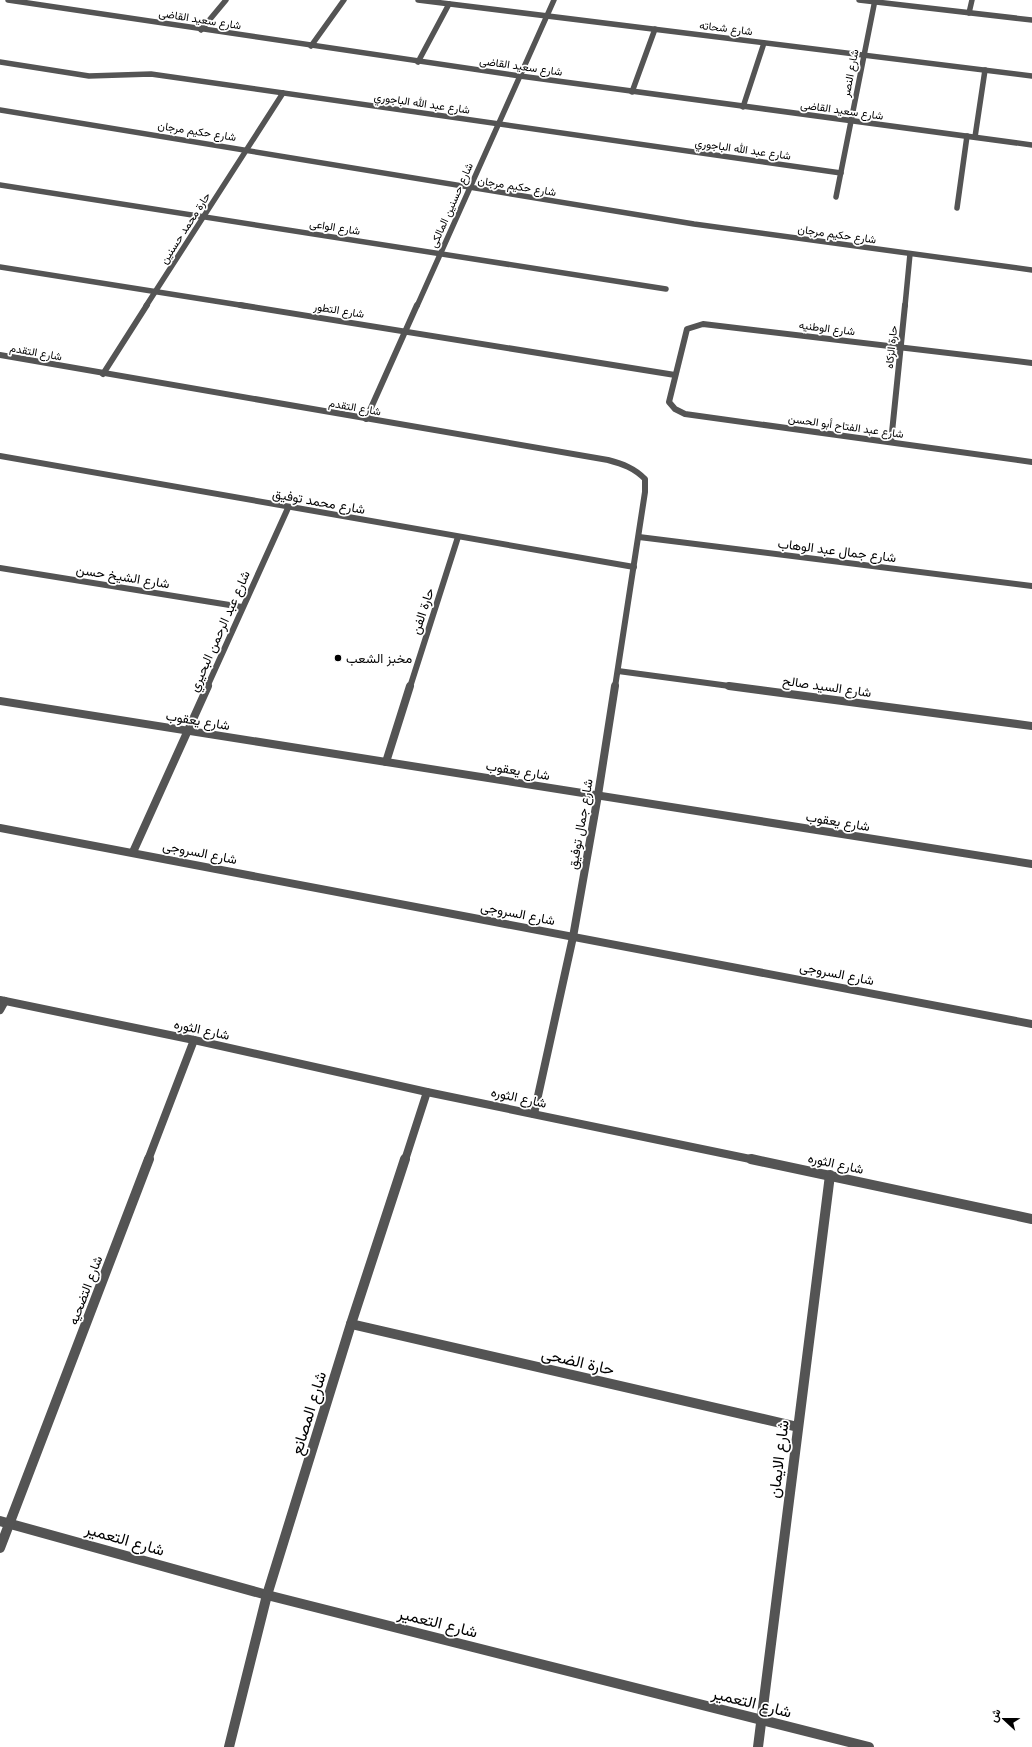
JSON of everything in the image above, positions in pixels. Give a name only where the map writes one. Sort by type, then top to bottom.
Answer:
[{"type":"street","name":"شارع سعيد القاضى","points":[[8,0],[520,77],[851,122],[1032,144]]},
{"type":"street","points":[[201,30],[226,0]]},
{"type":"street","points":[[311,46],[344,0]]},
{"type":"street","name":"شارع شحاته","points":[[418,0],[1032,76]]},
{"type":"street","name":"شارع حسنين المالكى","points":[[366,418],[554,0]]},
{"type":"street","points":[[859,0],[1032,20]]},
{"type":"street","points":[[969,13],[972,0]]},
{"type":"street","name":"شارع النصر","points":[[836,196],[875,1]]},
{"type":"street","points":[[418,62],[450,4]]},
{"type":"street","points":[[632,92],[655,29]]},
{"type":"street","points":[[743,107],[764,43]]},
{"type":"street","name":"شارع عبد الله الباجوري","points":[[0,62],[88,76],[137,73],[151,74],[840,173]]},
{"type":"street","points":[[975,137],[985,70]]},
{"type":"street","name":"حارة محمد حسنين","points":[[103,374],[284,94]]},
{"type":"street","name":"شارع حكيم مرجان","points":[[0,110],[696,224],[1032,270]]},
{"type":"street","points":[[957,208],[967,136]]},
{"type":"street","name":"شارع الواعى","points":[[0,185],[666,289]]},
{"type":"street","name":"حارة الزكاه","points":[[891,442],[910,254]]},
{"type":"street","name":"شارع التطور","points":[[0,267],[675,374]]},
{"type":"street","name":"شارع الوطنيه","points":[[671,394],[687,329],[704,324],[1032,363]]},
{"type":"street","name":"شارع التقدم","points":[[0,355],[624,464],[636,470],[645,479],[645,492],[639,537]]},
{"type":"street","name":"شارع عبد الفتاح أبو الحسن","points":[[671,394],[670,402],[673,409],[680,413],[1032,462]]},
{"type":"street","name":"شارع محمد توفيق","points":[[0,456],[288,508],[634,567]]},
{"type":"street","name":"شارع عبد الرحمن البحيري","points":[[133,852],[288,508]]},
{"type":"street","name":"حارة الفن","points":[[386,762],[458,537]]},
{"type":"street","name":"شارع جمال توفيق","points":[[534,1114],[573,937],[598,795],[639,537]]},
{"type":"street","name":"شارع جمال عبد الوهاب","points":[[639,537],[1032,586]]},
{"type":"street","name":"شارع الشيخ حسن","points":[[0,568],[242,608]]},
{"type":"street","name":"شارع السيد صالح","points":[[618,671],[1032,726]]},
{"type":"street","name":"شارع يعقوب","points":[[0,701],[1032,864]]},
{"type":"street","name":"شارع السروجى","points":[[0,828],[133,852],[1032,1024]]},
{"type":"street","points":[[0,1010],[2,1000]]},
{"type":"street","name":"شارع الثوره","points":[[2,1000],[194,1040],[427,1092],[830,1175],[1032,1219]]},
{"type":"street","name":"شارع التضحيه","points":[[0,1548],[5,1522],[194,1040]]},
{"type":"street","name":"شارع المصانع","points":[[229,1747],[267,1596],[351,1324],[427,1092]]},
{"type":"street","name":"شارع الايمان","points":[[758,1747],[830,1175]]},
{"type":"street","name":"حارة الضحى","points":[[351,1324],[798,1427]]},
{"type":"street","name":"شارع التعمير","points":[[5,1522],[267,1596],[869,1747]]},
{"type":"place","name":"مخبز الشعب","points":[[338,658]]}]
